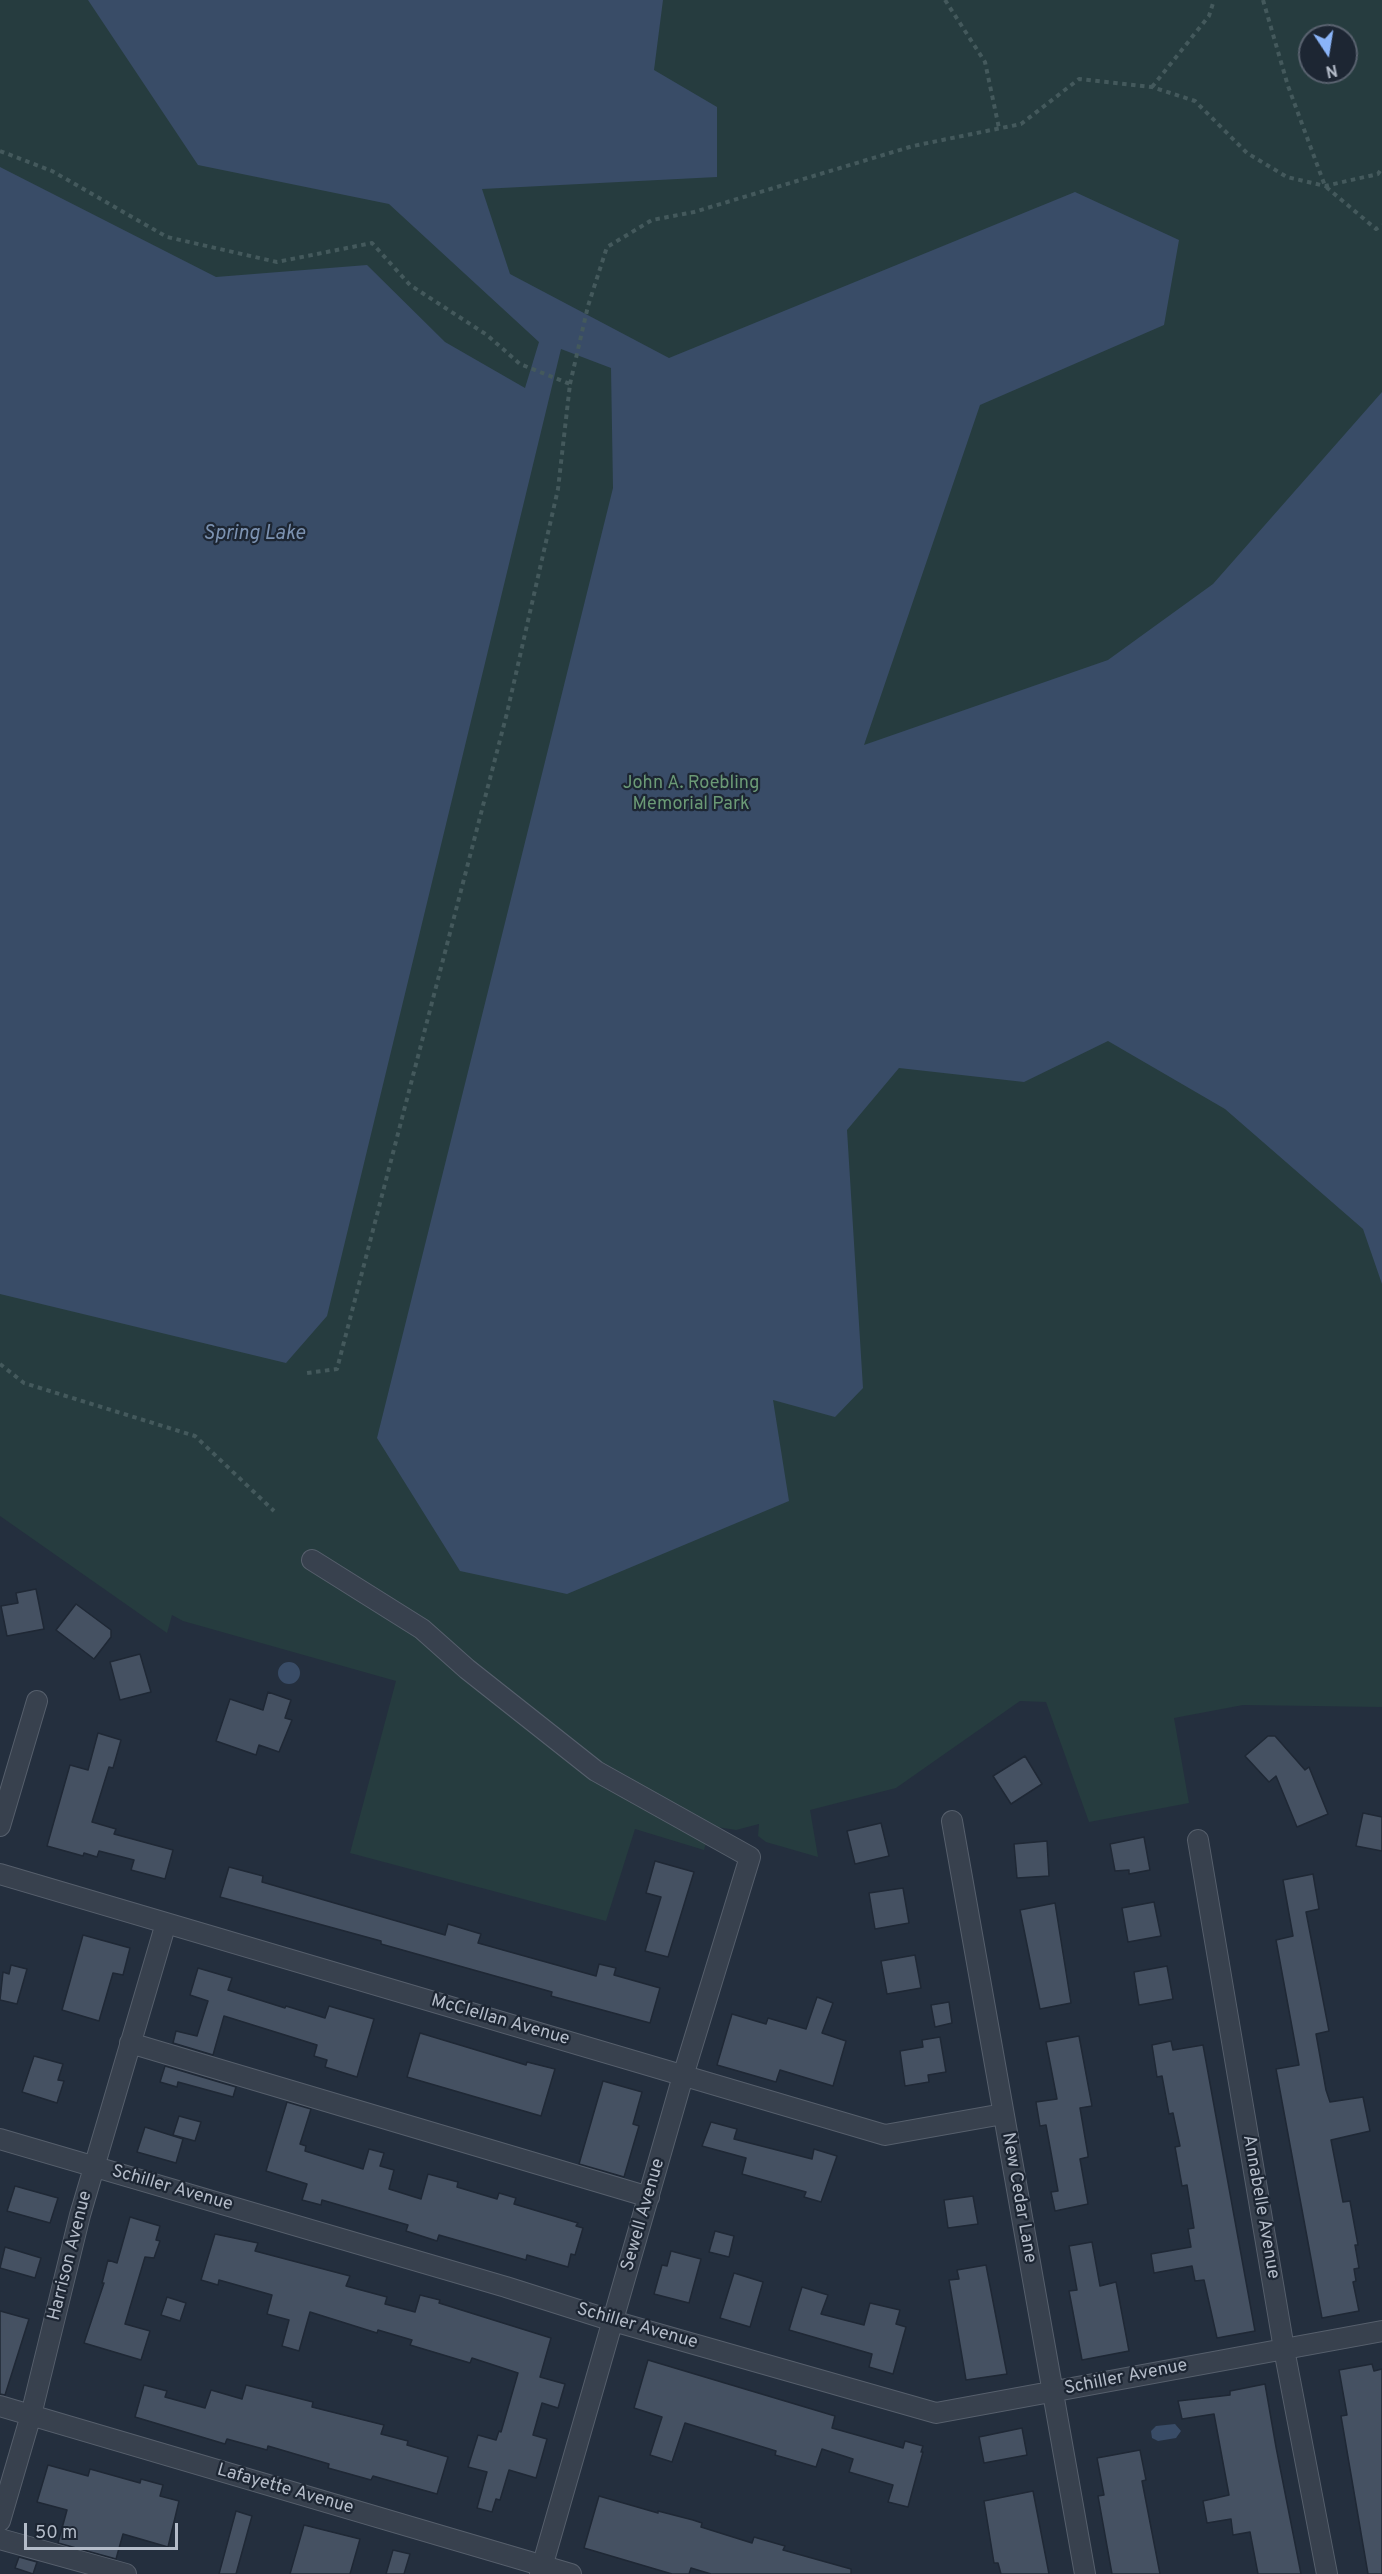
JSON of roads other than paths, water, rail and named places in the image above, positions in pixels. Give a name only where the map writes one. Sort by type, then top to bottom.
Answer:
[{"type":"street","name":"Sewell Avenue","points":[[312,1560],[422,1629],[467,1669],[596,1771],[750,1857],[683,2076],[541,2570]]},
{"type":"street","points":[[0,1826],[37,1701]]},
{"type":"street","name":"New Cedar Lane","points":[[952,1821],[1085,2574]]},
{"type":"street","name":"Annabelle Avenue","points":[[1198,1840],[1284,2349],[1328,2574]]},
{"type":"street","name":"McClellan Avenue","points":[[0,1874],[885,2135],[1003,2114]]},
{"type":"street","name":"Harrison Avenue","points":[[0,2521],[32,2415],[80,2215],[166,1923]]},
{"type":"street","points":[[130,2043],[649,2197]]},
{"type":"street","name":"Schiller Avenue","points":[[0,2139],[506,2287],[613,2321],[936,2413],[1382,2331]]},
{"type":"street","name":"Lafayette Avenue","points":[[0,2406],[541,2570],[571,2574]]},
{"type":"street","points":[[0,2539],[126,2574]]},
{"type":"water","name":"Spring Lake","points":[[88,0],[663,0],[654,70],[717,107],[717,177],[482,189],[510,274],[669,358],[1075,192],[1179,240],[1164,325],[980,405],[864,745],[1108,660],[1213,584],[1382,392],[1382,1284],[1363,1229],[1225,1109],[1108,1041],[1024,1082],[899,1068],[847,1130],[863,1388],[835,1417],[773,1400],[789,1501],[567,1594],[460,1571],[377,1438],[613,488],[611,368],[561,349],[327,1316],[286,1363],[0,1294],[0,167],[216,277],[367,265],[445,342],[525,388],[539,342],[389,204],[198,165]]},
{"type":"water","points":[[289,1662],[297,1665],[300,1673],[297,1681],[289,1684],[281,1681],[278,1673],[281,1665]]},
{"type":"water","points":[[1175,2424],[1181,2431],[1176,2438],[1158,2441],[1152,2438],[1151,2431],[1156,2426]]},
{"type":"park label","name":"John A. Roebling Memorial Park","points":[[691,794]]}]
